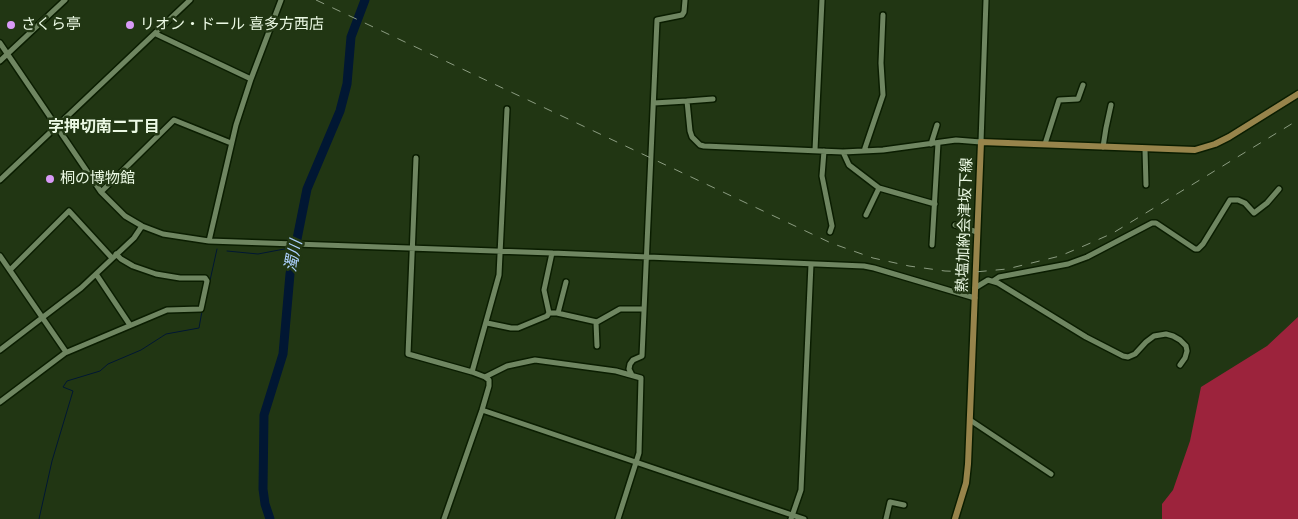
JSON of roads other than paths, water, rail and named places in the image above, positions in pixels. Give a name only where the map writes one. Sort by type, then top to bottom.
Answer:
[{"type":"main road","name":"熱塩加納会津坂下線","points":[[955,519],[966,483],[981,142],[1189,150],[1215,144],[1298,94]]},
{"type":"street","points":[[0,61],[65,0]]},
{"type":"street","points":[[0,180],[190,0]]},
{"type":"street","points":[[209,240],[231,143],[251,79],[281,0]]},
{"type":"street","points":[[632,375],[629,369],[630,364],[633,360],[642,356],[657,20],[682,14],[685,0]]},
{"type":"street","points":[[816,150],[822,0]]},
{"type":"street","points":[[687,101],[690,131],[694,140],[700,145],[843,152],[962,140],[981,142],[986,0]]},
{"type":"street","points":[[864,151],[883,92],[881,63],[883,15]]},
{"type":"street","points":[[156,34],[251,79]]},
{"type":"street","points":[[0,43],[101,192],[125,216],[142,226],[172,236],[209,240],[874,268],[975,298]]},
{"type":"street","points":[[1045,144],[1059,100],[1078,98],[1083,85]]},
{"type":"street","points":[[654,102],[713,99]]},
{"type":"street","points":[[1103,146],[1111,105]]},
{"type":"street","points":[[472,372],[498,280],[507,109]]},
{"type":"street","points":[[101,192],[174,120],[231,143]]},
{"type":"street","points":[[931,144],[936,125]]},
{"type":"street","points":[[932,245],[938,143]]},
{"type":"street","points":[[1145,149],[1146,185]]},
{"type":"street","points":[[824,151],[822,176],[831,223],[830,232]]},
{"type":"street","points":[[843,152],[849,165],[879,188],[935,204]]},
{"type":"street","points":[[416,158],[408,354],[485,377],[489,380],[490,386],[444,519]]},
{"type":"street","points":[[866,215],[879,188]]},
{"type":"street","points":[[993,281],[999,277],[1068,264],[1088,257],[1152,223],[1156,223],[1195,249],[1198,249],[1230,200],[1238,200],[1245,203],[1254,213],[1268,203],[1279,189]]},
{"type":"street","points":[[0,402],[66,352],[167,310],[201,309],[207,281],[205,278],[180,278],[156,274],[133,266],[114,256],[69,211],[10,270]]},
{"type":"street","points":[[955,225],[977,232]]},
{"type":"street","points":[[0,350],[64,302],[134,238],[142,226]]},
{"type":"street","points":[[549,313],[544,290],[552,253]]},
{"type":"street","points":[[0,256],[66,352]]},
{"type":"street","points":[[791,517],[801,490],[811,264]]},
{"type":"street","points":[[96,274],[130,325]]},
{"type":"street","points":[[975,288],[988,280],[1005,286],[1086,337],[1123,356],[1128,357],[1136,354],[1154,336],[1166,334],[1173,336],[1186,346],[1185,358],[1180,365]]},
{"type":"street","points":[[558,313],[566,282]]},
{"type":"street","points":[[487,322],[518,328],[549,313],[558,313],[596,322],[601,321],[620,309],[644,309]]},
{"type":"street","points":[[596,322],[597,346]]},
{"type":"street","points":[[485,377],[507,366],[535,360],[584,366],[641,378],[637,463],[618,519]]},
{"type":"street","points":[[482,410],[791,517],[804,519]]},
{"type":"street","points":[[970,420],[1051,474]]},
{"type":"street","points":[[886,519],[890,502],[904,506]]},
{"type":"waterway","name":"濁川","points":[[270,519],[263,489],[264,415],[283,354],[290,274],[307,189],[340,111],[347,84],[351,37],[365,0]]},
{"type":"waterway","points":[[227,251],[258,254],[295,247]]},
{"type":"waterway","points":[[205,303],[217,249]]},
{"type":"waterway","points":[[39,519],[52,461],[73,391],[63,387],[67,381],[100,371],[108,364],[141,350],[166,334],[199,328],[202,311]]},
{"type":"railway","points":[[316,0],[831,243],[873,258],[945,271],[975,272],[1007,269],[1060,256],[1086,245],[1113,233],[1298,120]]},
{"type":"place","name":"さくら亭","points":[[11,25]]},
{"type":"place","name":"リオン・ドール 喜多方西店","points":[[130,25]]},
{"type":"place","name":"桐の博物館","points":[[50,179]]},
{"type":"district","name":"字押切南二丁目","points":[[104,128]]}]
